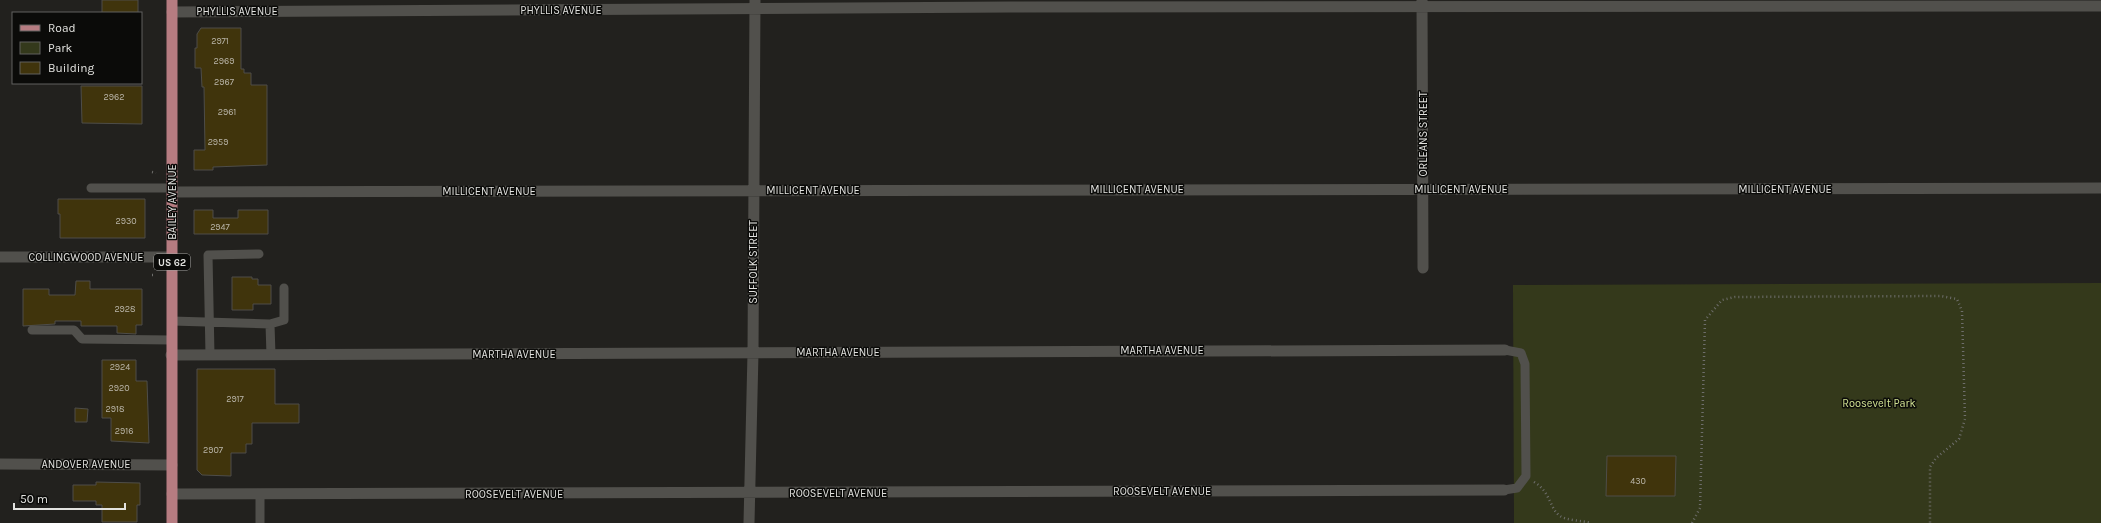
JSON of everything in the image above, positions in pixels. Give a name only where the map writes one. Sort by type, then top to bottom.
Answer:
[{"type":"main road","name":"BAILEY AVENUE","points":[[172,0],[172,523]]},
{"type":"street","name":"PHYLLIS AVENUE","points":[[172,12],[754,4],[1422,3],[2101,6]]},
{"type":"street","name":"ORLEANS STREET","points":[[1422,3],[1423,268]]},
{"type":"street","name":"SUFFOLK STREET","points":[[749,523],[753,353],[754,4]]},
{"type":"street","name":"MILLICENT AVENUE","points":[[172,190],[754,191],[2101,188]]},
{"type":"street","name":"COLLINGWOOD AVENUE","points":[[0,257],[172,257]]},
{"type":"street","name":"MARTHA AVENUE","points":[[172,355],[1505,350]]},
{"type":"street","name":"ANDOVER AVENUE","points":[[0,464],[172,465]]},
{"type":"street","name":"ROOSEVELT AVENUE","points":[[172,494],[260,495],[1504,490]]},
{"type":"lane","points":[[91,188],[172,190]]},
{"type":"lane","points":[[210,355],[208,255],[259,254]]},
{"type":"lane","points":[[172,321],[270,324],[284,320],[284,288]]},
{"type":"lane","points":[[270,324],[271,355]]},
{"type":"lane","points":[[32,330],[74,330],[82,339],[172,340]]},
{"type":"lane","points":[[1504,490],[1517,488],[1526,476],[1525,364],[1521,353],[1505,350]]},
{"type":"lane","points":[[260,495],[260,523]]},
{"type":"path","points":[[152,172],[156,173]]},
{"type":"path","points":[[1692,523],[1700,508],[1705,320],[1722,300],[1735,297],[1941,296],[1957,299],[1962,311],[1965,418],[1959,439],[1936,458],[1930,467],[1930,523]]},
{"type":"path","points":[[1526,476],[1543,487],[1556,511],[1562,517],[1591,523]]},
{"type":"green space","name":"Roosevelt Park","points":[[2101,283],[2101,523],[1514,523],[1513,285]]},
{"type":"building","points":[[102,0],[138,0],[138,12],[102,12]]},
{"type":"building","points":[[201,28],[241,28],[241,69],[244,69],[244,73],[251,73],[251,85],[267,85],[267,165],[213,167],[213,170],[194,170],[194,150],[205,150],[204,87],[202,87],[201,68],[195,68],[197,34]]},
{"type":"building","points":[[81,86],[142,86],[142,124],[82,123]]},
{"type":"building","points":[[58,199],[145,199],[145,238],[60,238],[60,214],[58,214]]},
{"type":"building","points":[[194,210],[213,210],[213,218],[238,218],[238,210],[268,210],[268,234],[194,234]]},
{"type":"building","points":[[232,277],[252,277],[252,279],[258,279],[258,285],[271,285],[271,304],[253,304],[253,310],[232,310]]},
{"type":"building","points":[[76,281],[90,281],[90,289],[142,289],[142,325],[136,325],[136,334],[117,333],[117,326],[81,326],[81,321],[55,321],[55,324],[23,326],[23,289],[49,289],[49,295],[75,295]]},
{"type":"building","points":[[102,360],[136,360],[136,381],[147,381],[149,443],[111,441],[111,418],[102,418]]},
{"type":"building","points":[[197,369],[275,369],[275,404],[299,404],[299,423],[252,423],[252,444],[246,444],[246,453],[231,453],[231,476],[202,475],[197,470]]},
{"type":"building","points":[[75,408],[88,409],[87,422],[75,422]]},
{"type":"building","points":[[1607,456],[1676,456],[1675,496],[1606,496]]},
{"type":"building","points":[[96,482],[140,483],[140,505],[137,505],[137,522],[102,522],[102,505],[96,505],[96,501],[73,501],[73,485],[96,485]]}]
